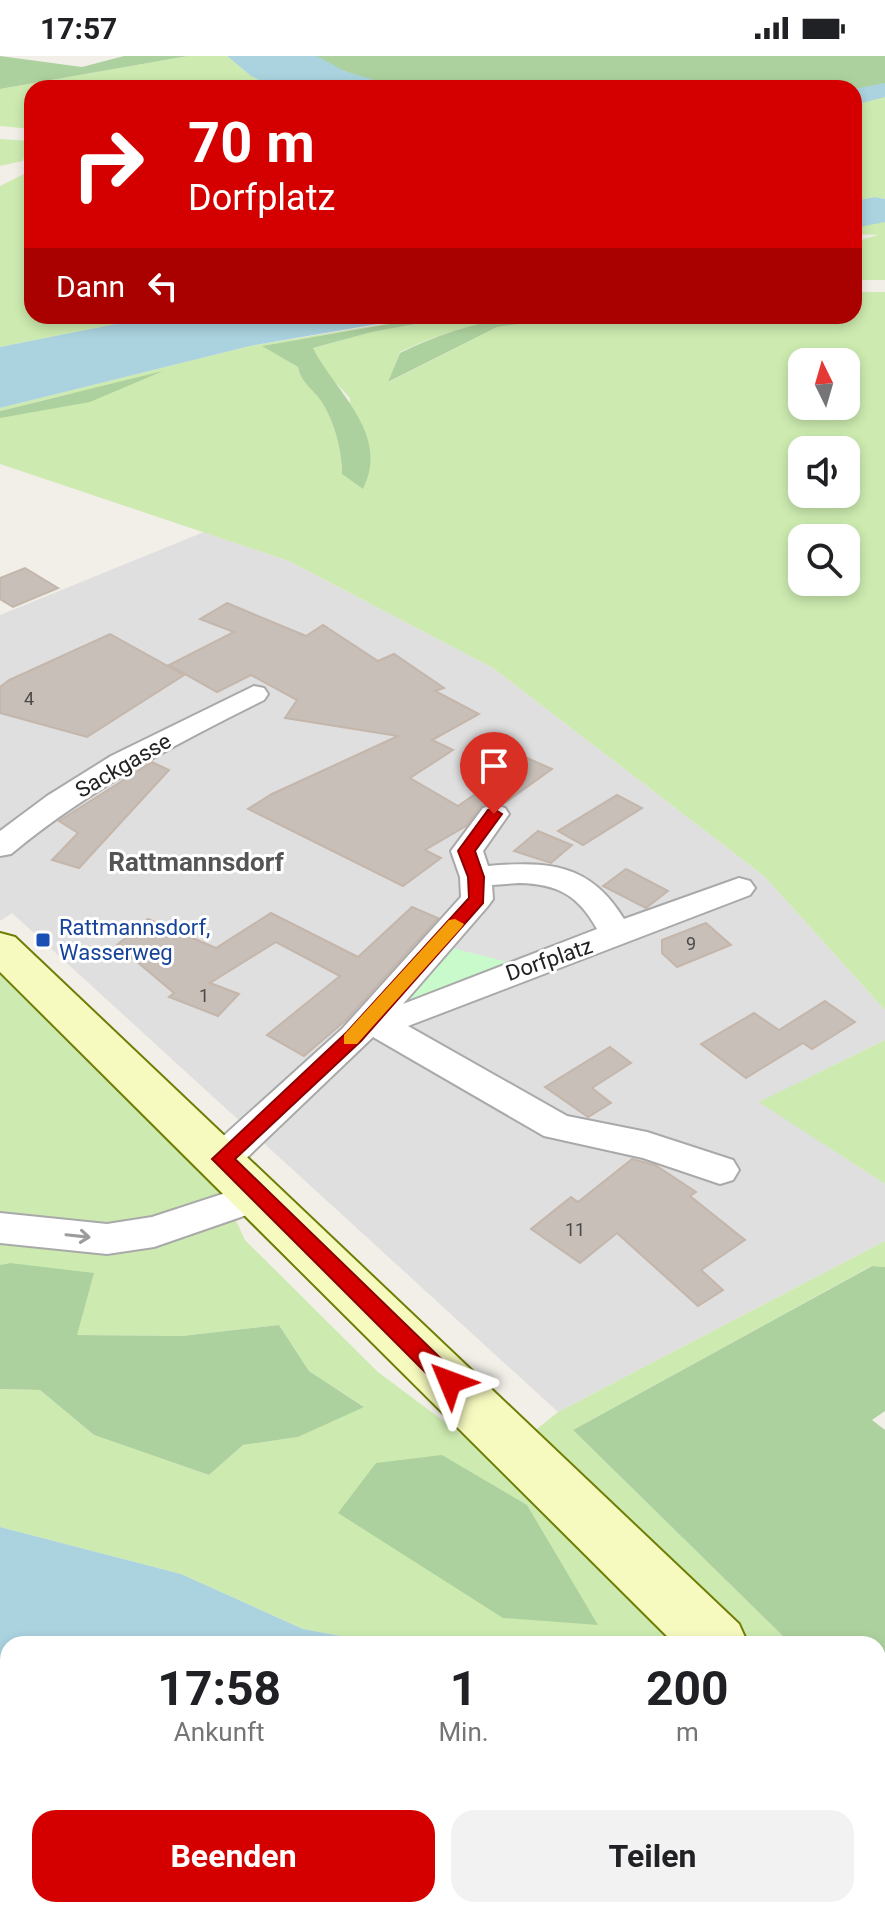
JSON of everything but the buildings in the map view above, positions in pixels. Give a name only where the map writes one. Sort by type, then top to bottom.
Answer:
[{"type":"main road","points":[[0,947],[103,1051],[240,1178],[709,1636]]},
{"type":"street","name":"Sackgasse","points":[[0,847],[38,813],[199,721],[254,694]]},
{"type":"street","points":[[0,1228],[107,1239],[154,1232],[240,1178],[370,1020],[477,899],[476,877],[467,851],[494,814]]},
{"type":"street","name":"Dorfplatz","points":[[370,1020],[415,1014],[489,980],[617,935],[588,892],[554,877],[522,873],[476,877]]},
{"type":"street","points":[[617,935],[739,888]]},
{"type":"street","points":[[370,1020],[557,1127],[647,1145],[720,1170]]},
{"type":"shaded area","points":[[204,532],[289,561],[493,668],[764,876],[885,1010],[885,1040],[760,1102],[885,1184],[885,1241],[558,1412],[12,913],[0,921],[0,615]]},
{"type":"green space","points":[[0,56],[82,67],[124,56],[188,56],[51,80],[24,80],[24,85],[0,89]]},
{"type":"green space","points":[[188,56],[227,56],[259,80],[51,80]]},
{"type":"green space","points":[[313,56],[885,56],[885,87],[862,91],[862,80],[370,80],[326,65]]},
{"type":"green space","points":[[24,85],[24,128],[0,126],[0,89]]},
{"type":"green space","points":[[885,87],[885,199],[862,199],[862,89]]},
{"type":"green space","points":[[0,139],[24,140],[23,161],[0,166]]},
{"type":"green space","points":[[24,174],[24,324],[116,324],[0,347],[0,186]]},
{"type":"green space","points":[[885,221],[885,280],[862,280],[862,240],[878,235],[862,234],[862,225]]},
{"type":"green space","points":[[862,292],[885,292],[885,1010],[764,876],[493,668],[289,561],[0,464],[0,418],[72,393],[0,411],[0,408],[250,346],[389,324],[263,346],[298,367],[302,378],[323,404],[337,438],[342,474],[350,398],[327,374],[313,348],[416,324],[480,324],[430,339],[400,352],[389,382],[497,327],[520,324],[862,324]]},
{"type":"green space","points":[[389,324],[416,324],[313,348],[357,414],[365,432],[370,450],[370,469],[363,489],[342,474],[339,447],[331,420],[320,399],[302,378],[298,367],[262,346]]},
{"type":"green space","points":[[480,324],[520,324],[497,327],[388,382],[400,353]]},
{"type":"green space","points":[[163,371],[90,402],[0,418],[0,411]]},
{"type":"green space","points":[[448,947],[520,965],[405,1012],[395,1005]]},
{"type":"green space","points":[[0,972],[217,1179],[245,1240],[378,1372],[497,1461],[558,1412],[885,1241],[885,1267],[871,1266],[573,1430],[783,1636],[341,1636],[303,1629],[181,1574],[0,1527],[0,1389],[40,1390],[94,1435],[209,1475],[243,1445],[298,1437],[363,1406],[309,1371],[279,1325],[182,1336],[77,1335],[10,1263],[0,1265]]},
{"type":"green space","points":[[885,1040],[885,1184],[759,1102]]},
{"type":"green space","points":[[10,1263],[94,1273],[77,1335],[182,1336],[279,1325],[309,1371],[364,1407],[298,1437],[243,1445],[209,1475],[94,1435],[40,1390],[0,1389],[0,1265]]},
{"type":"green space","points":[[872,1266],[885,1267],[885,1411],[872,1420],[885,1430],[885,1636],[783,1636],[573,1430]]},
{"type":"green space","points":[[442,1455],[527,1505],[598,1625],[503,1618],[338,1513],[376,1463]]},
{"type":"water","points":[[227,56],[317,56],[344,71],[374,80],[259,80]]},
{"type":"water","points":[[862,199],[885,199],[885,222],[862,226]]},
{"type":"water","points":[[116,324],[378,324],[250,346],[0,408],[0,347]]},
{"type":"water","points":[[0,1527],[181,1574],[303,1629],[341,1636],[0,1636]]},
{"type":"waterway","points":[[862,95],[885,90]]},
{"type":"slow traffic","points":[[350,1040],[455,924]]},
{"type":"place","name":"Rattmannsdorf, Wasserweg","points":[[43,940]]},
{"type":"district","name":"Rattmannsdorf","points":[[196,862]]},
{"type":"route","points":[[450,1382],[222,1159],[354,1037],[477,899],[476,877],[467,851],[494,814]]}]
